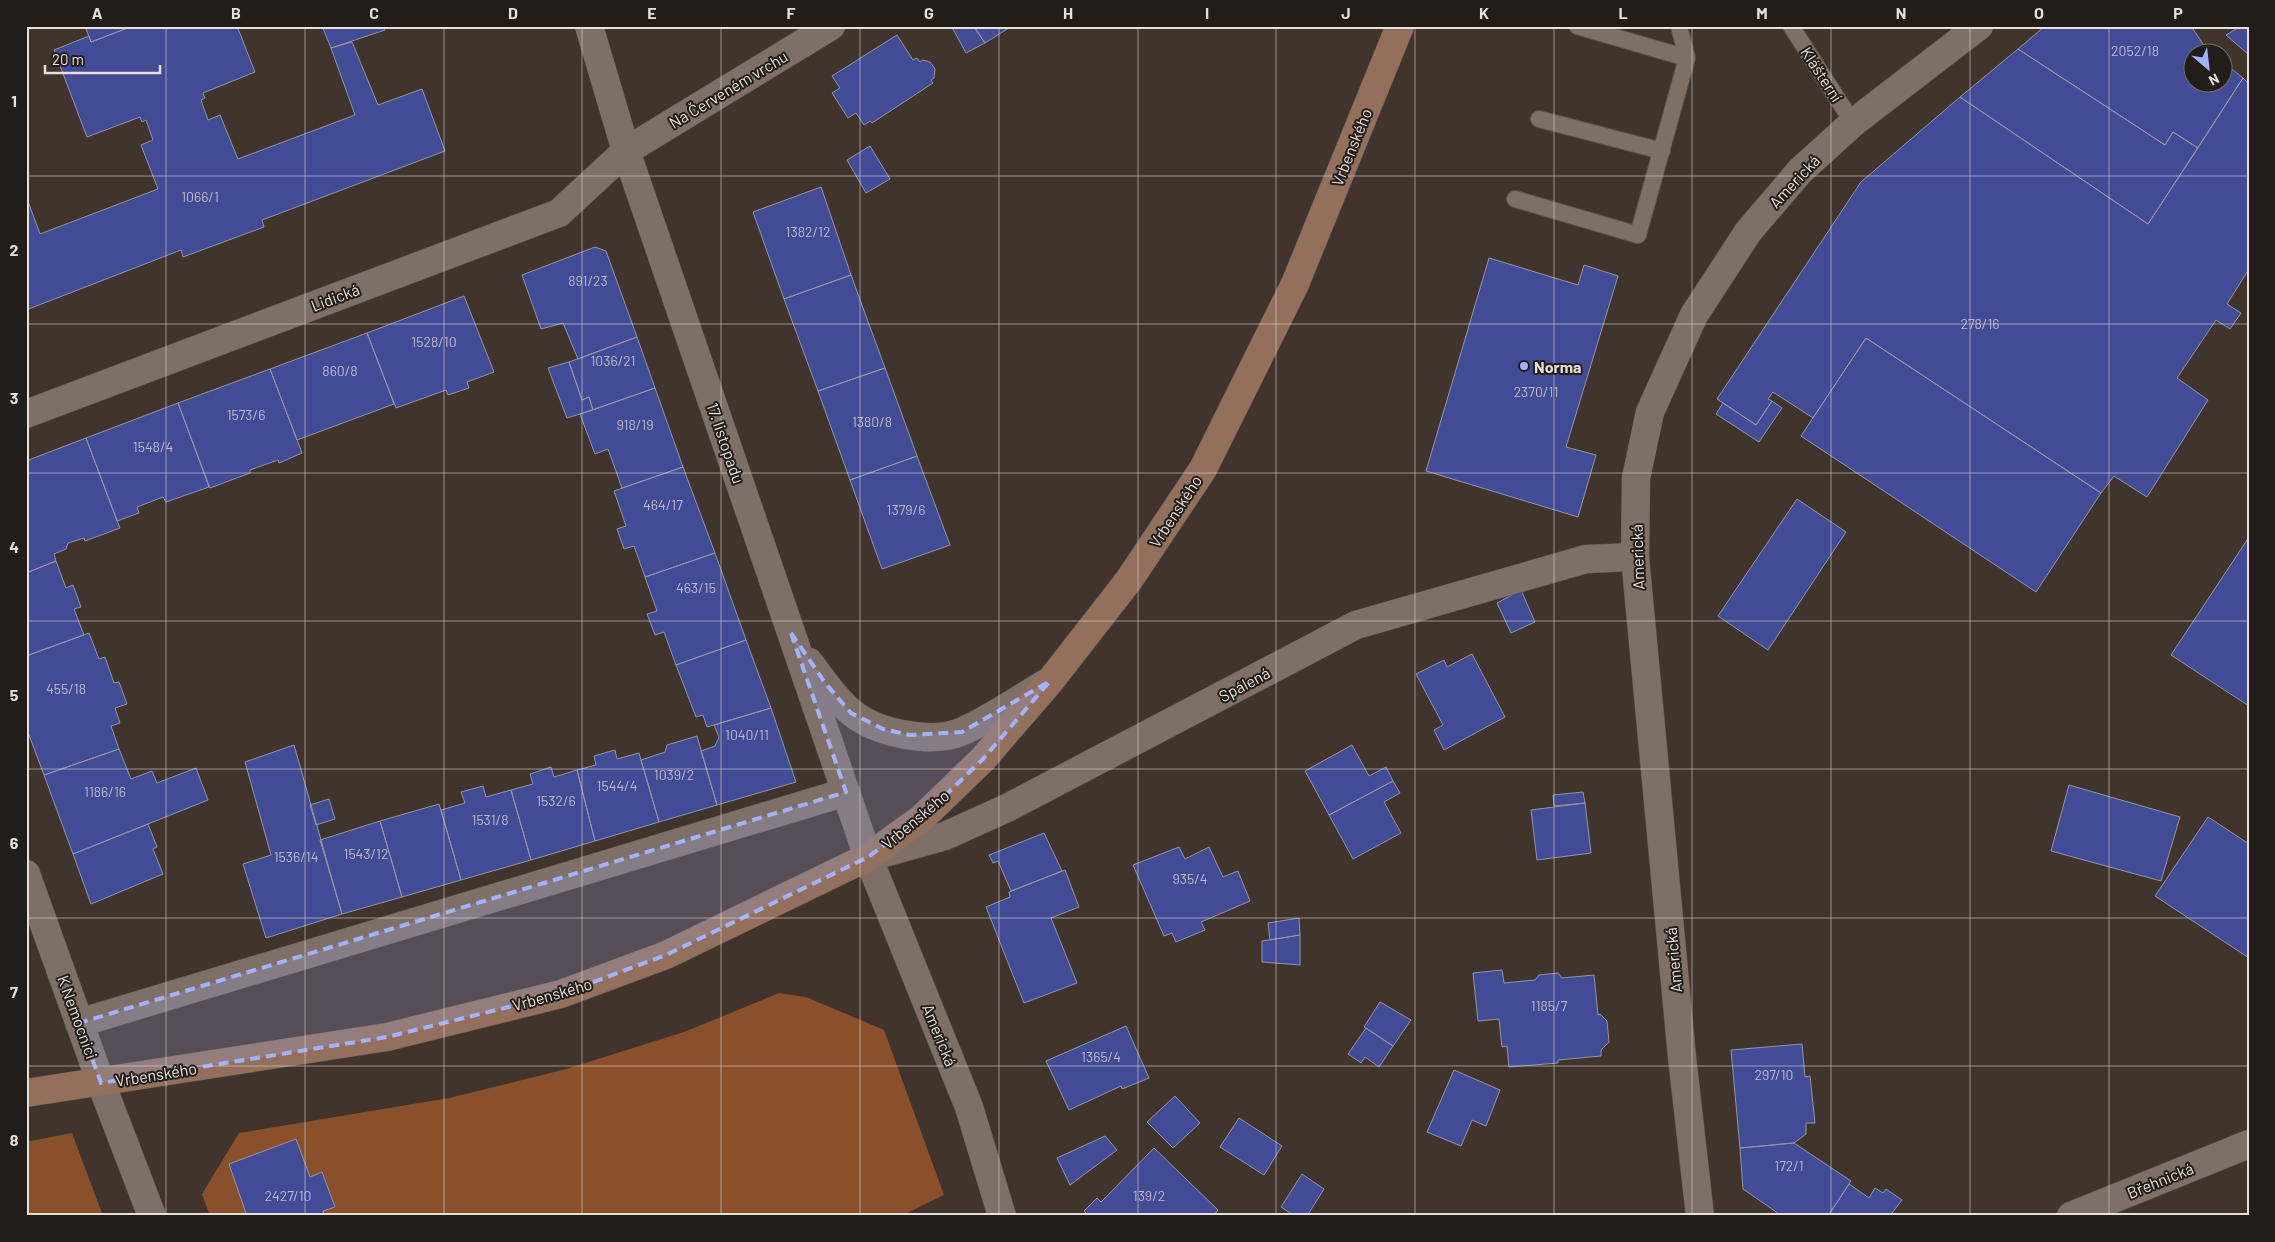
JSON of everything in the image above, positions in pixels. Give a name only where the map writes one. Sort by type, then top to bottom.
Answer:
[{"type":"main road","name":"Vrbenského","points":[[26,1093],[101,1083],[387,1037],[561,994],[666,955],[868,857],[922,818],[983,759],[1050,681],[1129,580],[1203,469],[1295,284],[1400,26]]},
{"type":"street","name":"17. listopadu","points":[[589,26],[626,151],[868,857]]},
{"type":"street","name":"Na Červeném vrchu","points":[[626,151],[831,26]]},
{"type":"street","name":"Americká","points":[[1700,1216],[1682,1057],[1635,557],[1636,478],[1650,412],[1694,315],[1748,232],[1800,171],[1853,122],[1979,26]]},
{"type":"street","name":"Lidická","points":[[26,414],[559,212],[626,151]]},
{"type":"street","name":"Spálená","points":[[868,857],[945,836],[1008,808],[1356,625],[1586,559],[1635,557]]},
{"type":"street","points":[[792,633],[826,684],[852,712],[883,729],[910,735],[932,737],[962,732],[1050,681]]},
{"type":"street","points":[[79,1023],[846,792]]},
{"type":"street","name":"Americká","points":[[868,857],[969,1107],[1002,1216]]},
{"type":"street","name":"K Nemocnici","points":[[26,874],[101,1083],[152,1216]]},
{"type":"street","name":"Břehnická","points":[[2070,1216],[2249,1144]]},
{"type":"lane","points":[[1577,26],[1688,58]]},
{"type":"lane","points":[[1515,199],[1638,235],[1688,58],[1679,26]]},
{"type":"lane","name":"Klášterní","points":[[1791,26],[1853,122]]},
{"type":"lane","points":[[1539,119],[1662,151]]},
{"type":"highlighted area","points":[[791,633],[826,684],[851,713],[883,729],[910,735],[962,732],[1050,681],[983,759],[922,818],[868,857],[666,955],[561,994],[387,1037],[101,1083],[79,1023],[846,792]]},
{"type":"shaded area","points":[[779,993],[806,997],[884,1030],[944,1195],[901,1216],[210,1216],[202,1194],[239,1133],[449,1098],[566,1069],[684,1032]]},
{"type":"shaded area","points":[[72,1133],[103,1216],[26,1216],[26,1142]]},
{"type":"building","points":[[85,26],[133,26],[91,42]]},
{"type":"building","points":[[133,26],[237,26],[255,72],[203,93],[205,98],[201,100],[208,120],[220,115],[238,159],[355,115],[331,48],[352,42],[378,105],[422,89],[445,151],[262,220],[264,227],[183,257],[181,250],[26,310],[26,196],[40,234],[158,189],[141,145],[153,140],[146,120],[142,122],[140,117],[87,137],[54,50],[89,36],[91,42]]},
{"type":"building","points":[[322,26],[383,26],[385,30],[331,48]]},
{"type":"building","points":[[957,26],[973,26],[985,43],[966,53],[953,29]]},
{"type":"building","points":[[974,26],[1012,26],[985,43]]},
{"type":"building","points":[[2045,26],[2191,26],[2202,42],[2182,42],[2182,92],[2232,92],[2232,69],[2243,78],[2198,148],[2173,132],[2165,145],[2018,49]]},
{"type":"building","points":[[2241,26],[2249,26],[2249,55],[2226,35]]},
{"type":"building","points":[[897,35],[913,60],[917,58],[920,62],[923,60],[930,62],[935,69],[934,78],[931,80],[933,83],[872,123],[870,121],[864,125],[856,113],[848,118],[832,93],[840,88],[832,76]]},
{"type":"building","points":[[2018,49],[2165,145],[2173,132],[2198,148],[2148,224],[1960,97]]},
{"type":"building","points":[[2243,78],[2249,84],[2249,269],[2227,304],[2241,313],[2230,329],[2216,320],[2177,378],[2208,400],[2147,497],[2114,476],[2101,493],[1866,338],[1813,418],[1773,392],[1768,399],[1772,401],[1756,425],[1717,399],[1861,182],[1960,97],[2148,224]]},
{"type":"building","points":[[870,146],[890,179],[866,193],[847,160]]},
{"type":"building","points":[[821,187],[851,275],[784,299],[753,212]]},
{"type":"building","points":[[595,247],[606,251],[637,337],[578,359],[563,323],[541,329],[522,275]]},
{"type":"building","name":"Norma","points":[[1489,258],[1578,285],[1584,265],[1618,276],[1566,447],[1596,455],[1578,517],[1426,471]]},
{"type":"building","points":[[851,275],[885,368],[818,391],[784,299]]},
{"type":"building","points":[[464,296],[494,372],[467,382],[469,388],[448,395],[446,390],[396,408],[367,333]]},
{"type":"building","points":[[367,333],[394,404],[297,440],[270,369]]},
{"type":"building","points":[[637,337],[655,388],[593,410],[589,397],[582,400],[569,362]]},
{"type":"building","points":[[1866,338],[2101,493],[2036,592],[1801,436]]},
{"type":"building","points":[[569,362],[582,400],[589,397],[593,410],[567,418],[548,368]]},
{"type":"building","points":[[885,368],[917,456],[850,480],[818,391]]},
{"type":"building","points":[[270,369],[302,453],[279,463],[278,460],[250,470],[250,473],[210,488],[178,403]]},
{"type":"building","points":[[655,388],[683,467],[622,488],[608,449],[595,454],[580,414]]},
{"type":"building","points":[[1772,401],[1782,408],[1759,442],[1716,414],[1723,403],[1756,425]]},
{"type":"building","points":[[178,403],[209,487],[166,502],[163,497],[137,507],[139,513],[117,521],[86,438]]},
{"type":"building","points":[[86,438],[120,528],[85,541],[84,538],[68,543],[66,549],[54,554],[56,561],[26,573],[26,461]]},
{"type":"building","points":[[917,456],[950,545],[882,569],[850,480]]},
{"type":"building","points":[[683,467],[715,553],[645,577],[634,546],[624,549],[617,529],[626,526],[614,491]]},
{"type":"building","points":[[1797,499],[1846,532],[1768,650],[1718,616]]},
{"type":"building","points":[[2249,537],[2249,706],[2171,655]]},
{"type":"building","points":[[715,553],[746,640],[676,665],[664,632],[655,635],[647,614],[657,611],[645,577]]},
{"type":"building","points":[[56,561],[66,588],[73,585],[81,607],[74,609],[84,635],[26,656],[26,573]]},
{"type":"building","points":[[1521,590],[1535,622],[1511,633],[1497,603]]},
{"type":"building","points":[[89,633],[99,659],[105,657],[114,683],[119,682],[127,704],[115,708],[120,723],[111,726],[119,749],[44,775],[26,727],[26,656]]},
{"type":"building","points":[[746,640],[771,708],[707,727],[703,715],[696,717],[676,665]]},
{"type":"building","points":[[1472,654],[1505,717],[1444,750],[1434,730],[1443,725],[1416,674],[1444,660],[1447,667]]},
{"type":"building","points":[[771,708],[796,782],[717,805],[701,751],[715,746],[719,737],[714,725]]},
{"type":"building","points":[[697,736],[717,805],[659,822],[641,760],[665,752],[667,745]]},
{"type":"building","points":[[294,745],[342,914],[266,938],[243,864],[271,855],[245,762]]},
{"type":"building","points":[[1352,745],[1369,776],[1386,767],[1393,781],[1329,815],[1305,771]]},
{"type":"building","points":[[119,749],[131,779],[152,771],[157,783],[196,768],[208,800],[73,854],[44,775]]},
{"type":"building","points":[[615,750],[617,759],[639,753],[659,822],[595,841],[577,770],[596,765],[594,756]]},
{"type":"building","points":[[551,767],[554,777],[577,770],[595,841],[531,860],[511,790],[533,784],[530,774]]},
{"type":"building","points":[[1393,781],[1400,793],[1384,802],[1401,833],[1353,859],[1329,815]]},
{"type":"building","points":[[2069,785],[2180,817],[2161,881],[2051,851]]},
{"type":"building","points":[[483,786],[486,797],[511,790],[531,860],[461,880],[441,810],[465,803],[461,792]]},
{"type":"building","points":[[1583,792],[1585,803],[1554,806],[1553,795]]},
{"type":"building","points":[[329,799],[335,819],[316,825],[310,805]]},
{"type":"building","points":[[1585,803],[1591,853],[1537,860],[1531,810]]},
{"type":"building","points":[[439,804],[461,880],[402,897],[380,821]]},
{"type":"building","points":[[2208,817],[2249,844],[2249,958],[2155,896]]},
{"type":"building","points":[[380,821],[402,897],[342,914],[320,840]]},
{"type":"building","points":[[148,824],[157,847],[153,849],[163,874],[91,904],[73,854]]},
{"type":"building","points":[[1044,833],[1062,871],[1011,891],[998,861],[993,863],[989,855]]},
{"type":"building","points":[[1179,847],[1185,859],[1209,847],[1223,877],[1238,871],[1250,901],[1201,922],[1205,930],[1176,942],[1172,933],[1164,936],[1133,865]]},
{"type":"building","points":[[1065,870],[1079,907],[1051,918],[1077,983],[1024,1003],[986,907],[1010,897],[1009,892]]},
{"type":"building","points":[[1299,918],[1300,935],[1270,940],[1268,923]]},
{"type":"building","points":[[1300,935],[1300,965],[1262,962],[1262,941]]},
{"type":"building","points":[[1502,970],[1504,983],[1535,980],[1539,975],[1558,973],[1562,978],[1594,975],[1598,1015],[1600,1014],[1607,1021],[1609,1042],[1601,1050],[1601,1056],[1558,1060],[1558,1063],[1509,1067],[1507,1046],[1502,1047],[1499,1019],[1478,1021],[1473,973]]},
{"type":"building","points":[[1380,1002],[1411,1020],[1393,1046],[1364,1027]]},
{"type":"building","points":[[1126,1026],[1149,1078],[1122,1089],[1121,1086],[1069,1110],[1046,1061]]},
{"type":"building","points":[[1366,1028],[1393,1046],[1379,1067],[1365,1057],[1361,1063],[1348,1054]]},
{"type":"building","points":[[1802,1044],[1805,1077],[1810,1076],[1815,1123],[1806,1123],[1806,1134],[1794,1143],[1740,1148],[1731,1050]]},
{"type":"building","points":[[1454,1070],[1500,1090],[1486,1126],[1472,1120],[1461,1146],[1427,1132]]},
{"type":"building","points":[[1175,1096],[1200,1123],[1173,1148],[1147,1122]]},
{"type":"building","points":[[1239,1118],[1282,1146],[1264,1175],[1220,1147]]},
{"type":"building","points":[[1105,1136],[1117,1150],[1070,1185],[1057,1158]]},
{"type":"building","points":[[296,1139],[310,1177],[322,1172],[335,1207],[323,1211],[324,1216],[247,1216],[229,1164]]},
{"type":"building","points":[[1794,1143],[1851,1181],[1828,1216],[1782,1216],[1743,1189],[1740,1148]]},
{"type":"building","points":[[1154,1148],[1218,1210],[1213,1216],[1089,1216],[1084,1211],[1097,1198],[1101,1202]]},
{"type":"building","points":[[1302,1174],[1324,1189],[1307,1216],[1295,1216],[1281,1207]]},
{"type":"building","points":[[1849,1184],[1869,1198],[1875,1188],[1883,1193],[1886,1189],[1902,1200],[1892,1213],[1896,1216],[1828,1216]]},
{"type":"place","name":"Norma","points":[[1524,366]]}]
